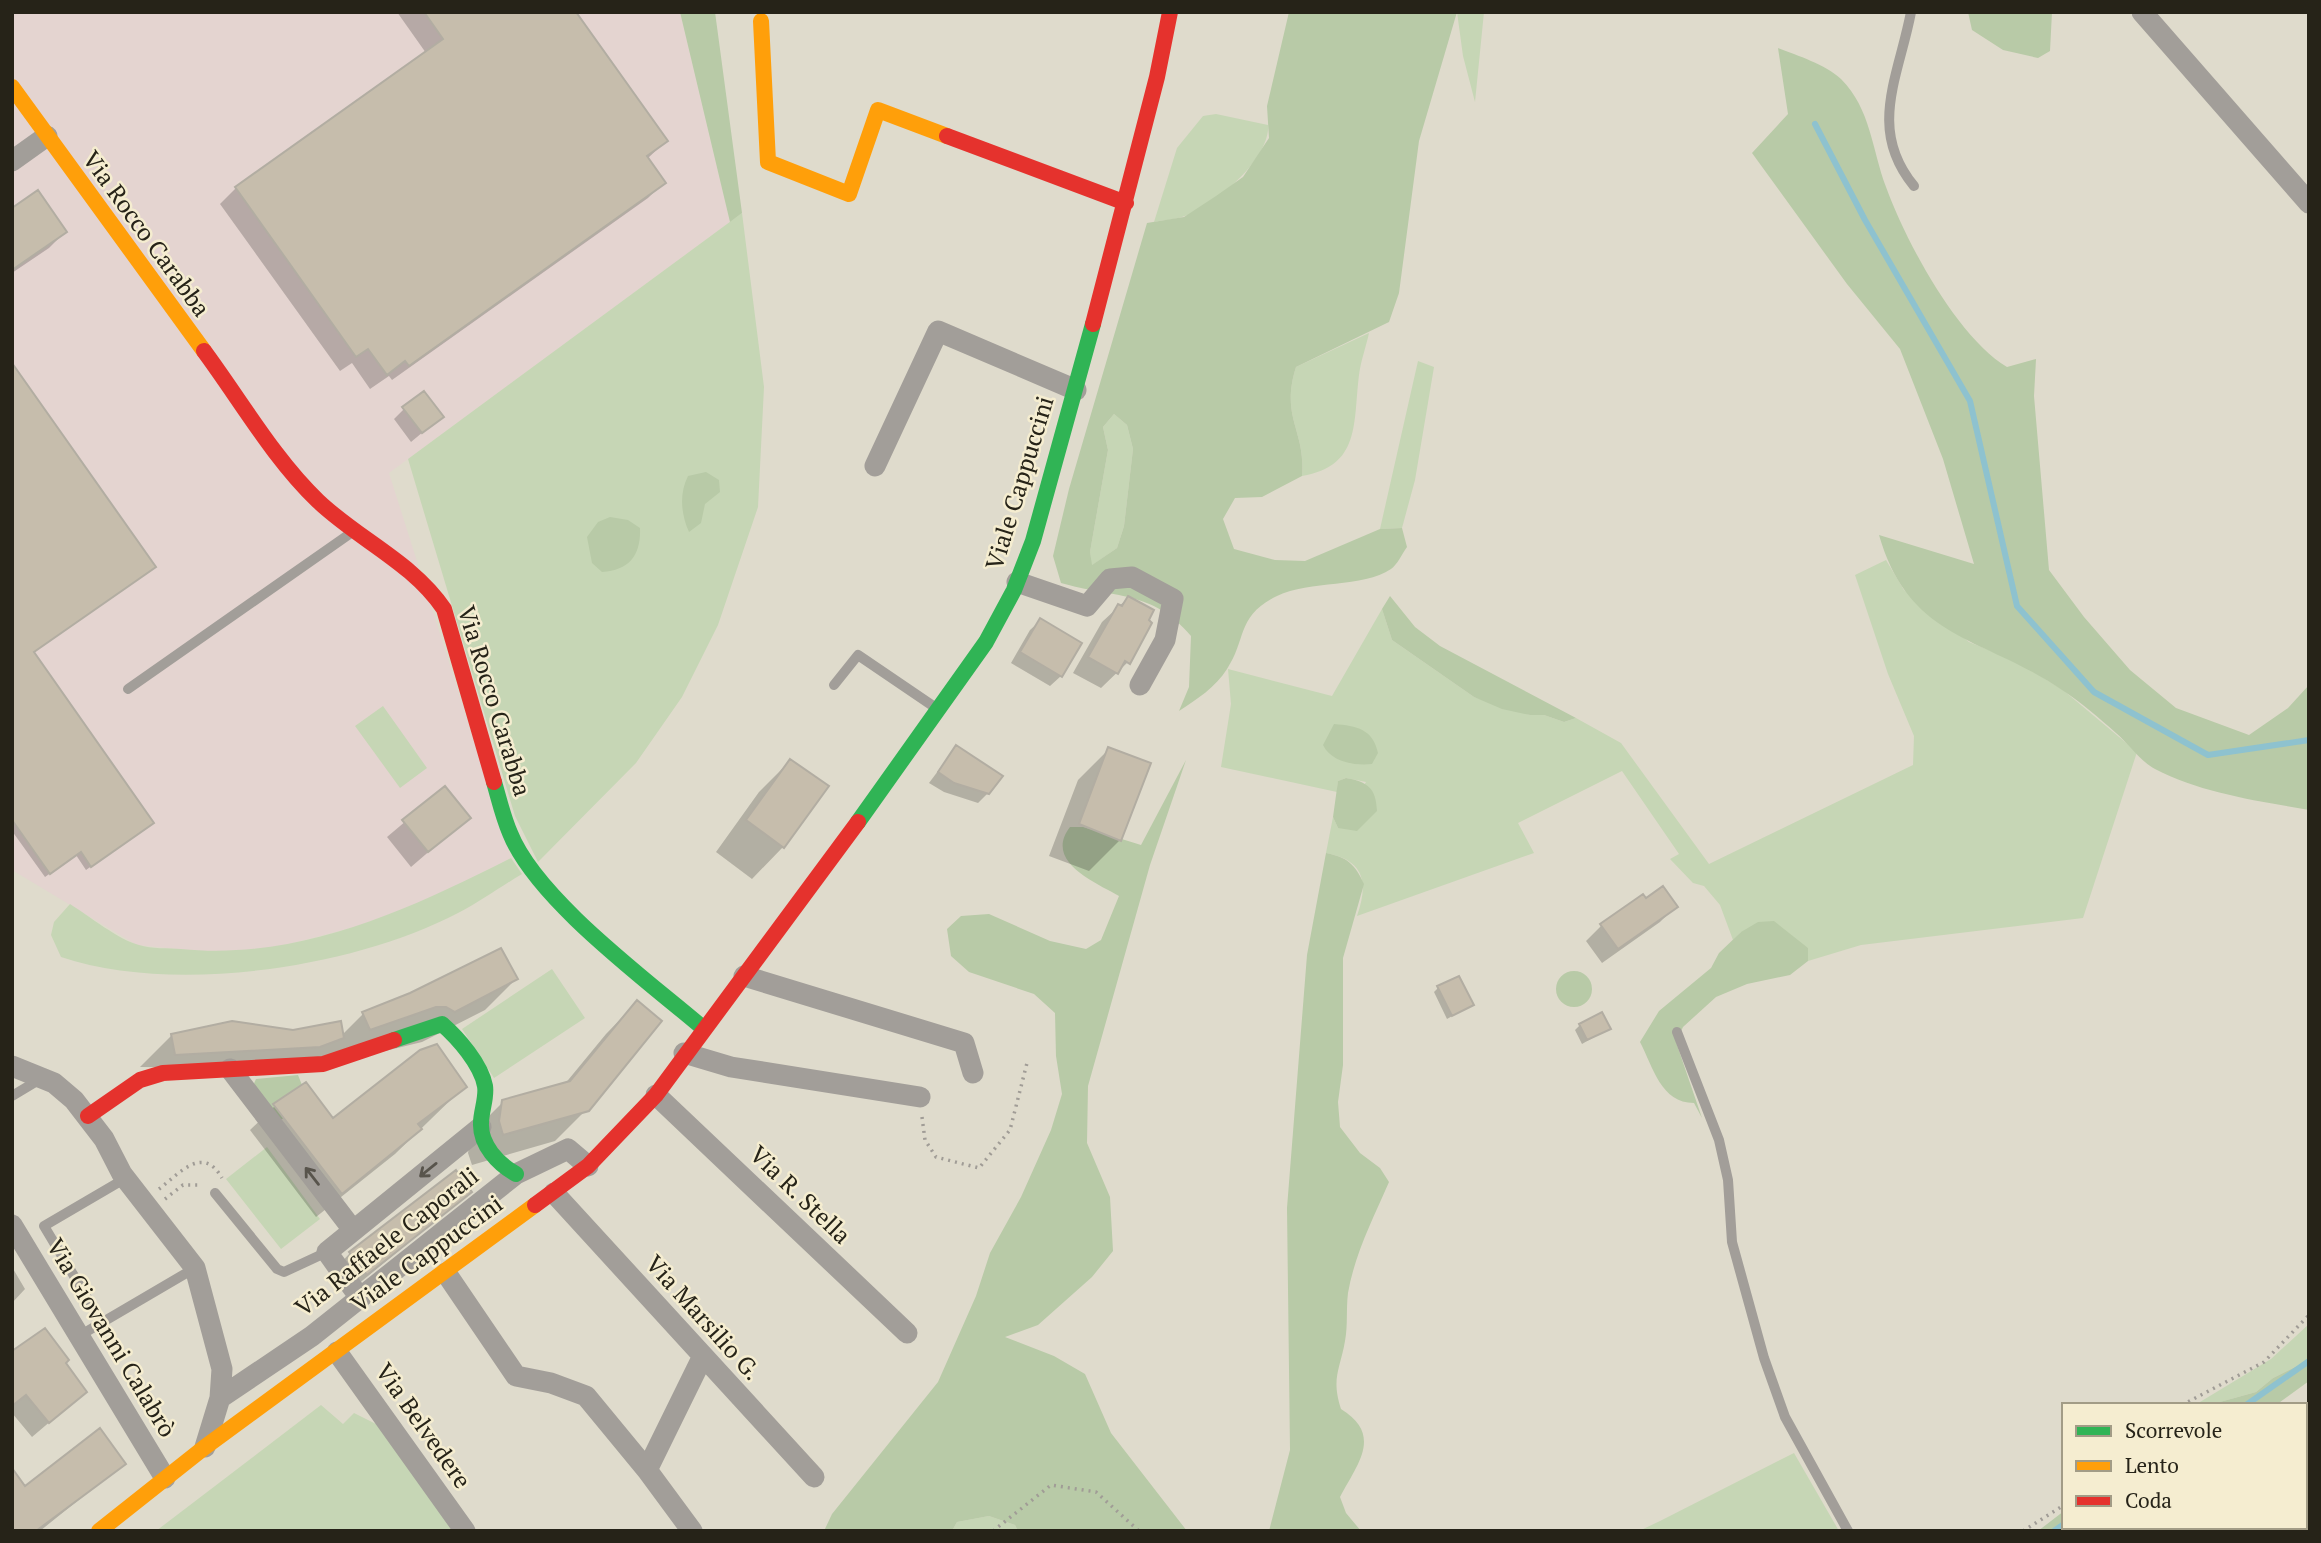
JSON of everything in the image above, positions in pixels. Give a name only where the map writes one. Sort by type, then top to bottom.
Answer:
[{"type":"street","points":[[2142,12],[2309,203]]},
{"type":"street","name":"Viale Cappuccini","points":[[99,1531],[205,1447],[446,1273],[588,1166],[656,1095],[684,1053],[744,976],[939,710],[986,642],[1017,582],[1033,541],[1126,203],[1157,77],[1167,13]]},
{"type":"street","points":[[761,21],[768,162],[849,194],[878,110],[1126,203]]},
{"type":"street","name":"Via Rocco Carabba","points":[[12,87],[302,485],[328,512],[411,568],[432,588],[444,610],[510,835],[536,876],[584,926],[703,1028]]},
{"type":"street","points":[[12,162],[47,136]]},
{"type":"street","points":[[875,466],[939,331],[1076,390]]},
{"type":"street","points":[[1017,582],[1087,606],[1110,579],[1132,577],[1173,599],[1165,640],[1140,685]]},
{"type":"street","points":[[744,976],[964,1044],[974,1073]]},
{"type":"street","points":[[88,1116],[140,1080],[163,1073],[323,1064],[442,1024],[451,1030],[485,1085],[481,1127],[485,1143],[504,1169],[516,1174]]},
{"type":"street","points":[[684,1053],[731,1067],[920,1097]]},
{"type":"street","points":[[12,1066],[54,1083],[88,1116],[126,1178],[153,1201],[195,1268],[222,1369],[220,1398],[205,1447]]},
{"type":"street","points":[[229,1069],[353,1230]]},
{"type":"street","name":"Via R. Stella","points":[[656,1095],[907,1333]]},
{"type":"street","points":[[360,1298],[327,1252],[481,1127]]},
{"type":"street","name":"Via Raffaele Caporali","points":[[220,1398],[312,1336],[516,1174],[568,1149],[588,1166]]},
{"type":"street","name":"Via Marsilio G.","points":[[554,1193],[814,1478]]},
{"type":"street","name":"Via Giovanni Calabrò","points":[[12,1225],[166,1478]]},
{"type":"street","points":[[446,1273],[516,1376],[551,1383],[586,1396],[647,1469],[692,1531]]},
{"type":"street","name":"Via Belvedere","points":[[337,1352],[465,1531]]},
{"type":"street","points":[[647,1469],[703,1356]]},
{"type":"lane","points":[[1911,12],[1891,83],[1888,138],[1900,169],[1914,186]]},
{"type":"lane","points":[[128,689],[354,531]]},
{"type":"lane","points":[[834,685],[858,655],[939,710]]},
{"type":"lane","points":[[1677,1032],[1719,1140],[1728,1180],[1732,1242],[1764,1358],[1785,1417],[1848,1531]]},
{"type":"lane","points":[[12,1096],[42,1078]]},
{"type":"lane","points":[[89,1301],[44,1226],[126,1178]]},
{"type":"lane","points":[[212,1191],[277,1269],[284,1272],[327,1252]]},
{"type":"lane","points":[[79,1336],[195,1268]]},
{"type":"path","points":[[920,1097],[929,1150],[936,1157],[979,1168],[1010,1130],[1027,1063]]},
{"type":"path","points":[[201,1161],[209,1164],[222,1178],[212,1191],[192,1183],[153,1201],[192,1164],[201,1161]]},
{"type":"path","points":[[2186,1403],[2264,1362],[2309,1315]]},
{"type":"path","points":[[993,1531],[1051,1485],[1096,1492],[1139,1531]]},
{"type":"path","points":[[2023,1531],[2062,1506]]},
{"type":"shaded area","points":[[12,12],[680,12],[730,222],[389,473],[511,858],[378,921],[265,950],[220,953],[137,945],[12,870]]},
{"type":"green space","points":[[680,12],[715,12],[742,213],[730,222]]},
{"type":"green space","points":[[1289,12],[1457,12],[1419,141],[1399,293],[1389,322],[1296,367],[1291,399],[1302,460],[1302,476],[1262,497],[1235,498],[1223,519],[1234,549],[1275,560],[1305,561],[1380,529],[1402,528],[1407,547],[1393,567],[1379,575],[1290,591],[1264,604],[1248,620],[1233,658],[1222,676],[1205,693],[1179,711],[1189,687],[1191,636],[1177,621],[1147,603],[1061,583],[1053,556],[1069,489],[1147,223],[1184,217],[1243,177],[1269,138],[1267,106]],"holes":[[[1114,414],[1127,425],[1133,449],[1124,526],[1117,548],[1092,565],[1090,552],[1108,450],[1103,427]]]},
{"type":"green space","points":[[1457,12],[1484,12],[1475,102],[1463,56]]},
{"type":"green space","points":[[1968,12],[2052,12],[2050,51],[2038,58],[2003,50],[1972,30]]},
{"type":"green space","points":[[1778,48],[1827,69],[1851,91],[1870,130],[1881,173],[1906,234],[1935,286],[1970,334],[1988,353],[2007,367],[2036,359],[2034,396],[2049,570],[2084,617],[2130,670],[2176,708],[2249,735],[2288,708],[2309,685],[2309,810],[2210,790],[2155,769],[2069,695],[2033,672],[1953,632],[1930,617],[1910,597],[1893,570],[1879,535],[1974,564],[1943,459],[1900,349],[1847,284],[1752,153],[1788,114]]},
{"type":"green space","points":[[1216,114],[1268,125],[1260,152],[1238,180],[1209,203],[1182,217],[1154,222],[1177,148],[1203,116]]},
{"type":"green space","points":[[742,213],[764,387],[758,507],[718,625],[682,697],[636,763],[538,862],[515,816],[408,459]]},
{"type":"green space","points":[[1369,333],[1360,369],[1350,440],[1335,463],[1321,471],[1302,476],[1301,447],[1291,399],[1296,367]]},
{"type":"green space","points":[[1418,361],[1434,367],[1415,480],[1402,528],[1380,529]]},
{"type":"green space","points":[[1114,414],[1127,425],[1133,449],[1124,526],[1117,548],[1091,566],[1090,552],[1108,450],[1103,427]]},
{"type":"green space","points":[[706,472],[719,480],[720,492],[705,504],[701,523],[689,532],[682,504],[683,490],[688,476]]},
{"type":"green space","points":[[610,517],[628,520],[640,528],[640,538],[636,553],[627,564],[602,572],[592,563],[587,537],[598,522]]},
{"type":"green space","points":[[1886,560],[1904,590],[1969,642],[2016,661],[2063,690],[2137,752],[2083,918],[1861,945],[1808,961],[1808,948],[1741,932],[1733,940],[1720,905],[1704,886],[1693,883],[1670,859],[1679,854],[1622,771],[1518,823],[1534,853],[1357,916],[1363,893],[1360,874],[1349,861],[1326,853],[1333,817],[1338,828],[1366,782],[1346,778],[1338,781],[1337,792],[1221,767],[1231,704],[1228,669],[1332,696],[1382,609],[1392,640],[1474,697],[1530,715],[1544,715],[1564,722],[1576,718],[1621,743],[1709,864],[1913,765],[1914,736],[1888,674],[1855,575]]},
{"type":"green space","points":[[1390,596],[1415,627],[1440,646],[1576,718],[1564,722],[1544,715],[1530,715],[1502,709],[1474,697],[1392,640],[1382,609]]},
{"type":"green space","points":[[383,706],[427,768],[400,788],[355,726]]},
{"type":"green space","points":[[1334,724],[1357,728],[1368,734],[1378,753],[1372,764],[1344,762],[1327,751],[1323,745]]},
{"type":"green space","points":[[1186,760],[1150,865],[1088,1086],[1087,1143],[1110,1197],[1113,1251],[1092,1277],[1038,1325],[1005,1337],[1054,1356],[1085,1374],[1111,1433],[1187,1531],[1018,1531],[1015,1525],[989,1516],[957,1522],[952,1531],[824,1531],[832,1514],[938,1382],[976,1296],[990,1253],[1021,1197],[1051,1130],[1062,1094],[1056,1056],[1055,1013],[1034,994],[969,972],[951,956],[947,929],[961,916],[989,914],[1050,941],[1086,949],[1101,940],[1119,896],[1076,870],[1063,851],[1063,839],[1070,827],[1083,827],[1141,845]]},
{"type":"green space","points":[[1346,778],[1365,784],[1375,797],[1377,811],[1357,831],[1338,828],[1333,817],[1338,781]]},
{"type":"green space","points":[[1326,853],[1350,862],[1364,884],[1343,958],[1343,1065],[1338,1102],[1340,1127],[1360,1153],[1380,1168],[1389,1182],[1365,1236],[1351,1278],[1347,1299],[1346,1335],[1337,1374],[1341,1409],[1354,1419],[1364,1439],[1359,1461],[1340,1497],[1346,1513],[1361,1531],[1269,1531],[1290,1450],[1287,1208],[1307,955]]},
{"type":"green space","points":[[511,858],[522,874],[466,909],[415,932],[368,948],[316,961],[262,970],[156,974],[106,968],[61,957],[51,935],[54,922],[70,904],[113,933],[144,946],[225,951],[268,947],[352,928],[433,896]]},
{"type":"green space","points":[[1774,921],[1808,948],[1808,961],[1790,975],[1747,984],[1716,997],[1683,1027],[1676,1042],[1702,1118],[1694,1103],[1673,1097],[1666,1090],[1640,1042],[1659,1011],[1711,968],[1719,953],[1741,932],[1758,922]]},
{"type":"green space","points":[[552,969],[585,1018],[494,1078],[462,1029]]},
{"type":"green space","points":[[1574,971],[1587,976],[1592,989],[1587,1002],[1574,1007],[1561,1002],[1556,989],[1561,976]]},
{"type":"green space","points":[[298,1075],[302,1085],[290,1117],[273,1121],[252,1088],[256,1079]]},
{"type":"green space","points":[[267,1147],[320,1219],[281,1249],[226,1179]]},
{"type":"green space","points":[[2309,1324],[2309,1360],[2273,1378],[2256,1392],[2216,1403],[2198,1403],[2271,1359]]},
{"type":"green space","points":[[2309,1360],[2309,1381],[2279,1403],[2216,1403],[2256,1392],[2273,1378]]},
{"type":"green space","points":[[321,1405],[343,1424],[354,1413],[388,1430],[454,1531],[156,1531]]},
{"type":"green space","points":[[1794,1453],[1839,1531],[1639,1531],[1660,1521]]},
{"type":"green space","points":[[2062,1513],[2062,1529],[2137,1529],[2135,1531],[2038,1531]]},
{"type":"green space","points":[[989,1516],[1015,1525],[1018,1531],[952,1531],[957,1522]]},
{"type":"building","points":[[424,12],[576,12],[668,141],[647,156],[666,183],[409,366],[405,361],[387,375],[368,349],[356,357],[235,187],[443,39]]},
{"type":"building","points":[[38,190],[67,232],[12,270],[12,208]]},
{"type":"building","points":[[12,363],[156,567],[34,652],[154,823],[91,867],[81,852],[50,874],[12,820]]},
{"type":"building","points":[[424,391],[444,417],[422,433],[402,407]]},
{"type":"building","points":[[1128,596],[1154,610],[1149,620],[1152,623],[1130,664],[1125,661],[1118,674],[1088,657],[1118,604],[1122,606]]},
{"type":"building","points":[[1040,618],[1082,643],[1062,677],[1020,652]]},
{"type":"building","points":[[956,745],[1003,776],[989,794],[954,783],[938,772]]},
{"type":"building","points":[[1108,747],[1151,763],[1121,841],[1079,824]]},
{"type":"building","points":[[790,759],[829,786],[784,848],[746,820]]},
{"type":"building","points":[[445,786],[471,818],[428,852],[402,820]]},
{"type":"building","points":[[1663,886],[1678,907],[1618,949],[1600,924],[1643,894],[1646,898]]},
{"type":"building","points":[[501,948],[518,979],[455,1012],[446,1007],[436,1007],[370,1030],[362,1012],[410,993]]},
{"type":"building","points":[[1459,976],[1474,1005],[1452,1016],[1437,986]]},
{"type":"building","points":[[637,1000],[662,1021],[589,1111],[503,1135],[499,1121],[502,1100],[570,1081]]},
{"type":"building","points":[[1602,1012],[1611,1029],[1587,1040],[1579,1024]]},
{"type":"building","points":[[232,1021],[293,1030],[341,1021],[344,1038],[320,1047],[175,1055],[171,1034]]},
{"type":"building","points":[[437,1044],[467,1087],[418,1124],[422,1129],[342,1194],[273,1104],[306,1082],[333,1118],[420,1050]]},
{"type":"building","points":[[456,1170],[472,1192],[367,1275],[349,1252]]},
{"type":"building","points":[[45,1328],[69,1360],[66,1363],[87,1392],[49,1423],[26,1395],[12,1406],[12,1351]]},
{"type":"building","points":[[100,1428],[126,1464],[36,1531],[12,1531],[12,1468],[25,1486]]},
{"type":"waterway","points":[[1815,124],[1865,220],[1970,401],[2017,606],[2094,692],[2208,755],[2309,740]]},
{"type":"waterway","points":[[2249,1403],[2309,1361]]},
{"type":"waterway","points":[[2054,1531],[2062,1525]]},
{"type":"traffic: fast","points":[[858,822],[986,642],[1014,590],[1033,541],[1093,324]]},
{"type":"traffic: fast","points":[[494,782],[510,833],[543,885],[596,938],[703,1028]]},
{"type":"traffic: fast","points":[[394,1040],[442,1024],[455,1036],[474,1060],[483,1078],[485,1091],[481,1131],[487,1146],[503,1165],[516,1174]]},
{"type":"traffic: slow","points":[[761,21],[768,162],[849,194],[878,110],[947,136]]},
{"type":"traffic: slow","points":[[12,87],[204,351]]},
{"type":"traffic: slow","points":[[99,1531],[205,1447],[535,1205]]},
{"type":"traffic: jam","points":[[1093,324],[1157,77],[1170,12]]},
{"type":"traffic: jam","points":[[947,136],[1126,203]]},
{"type":"traffic: jam","points":[[204,351],[272,448],[302,485],[334,515],[401,564],[431,592],[444,609],[494,782]]},
{"type":"traffic: jam","points":[[535,1205],[588,1166],[656,1095],[858,822]]},
{"type":"traffic: jam","points":[[88,1116],[140,1080],[163,1073],[323,1064],[394,1040]]}]
